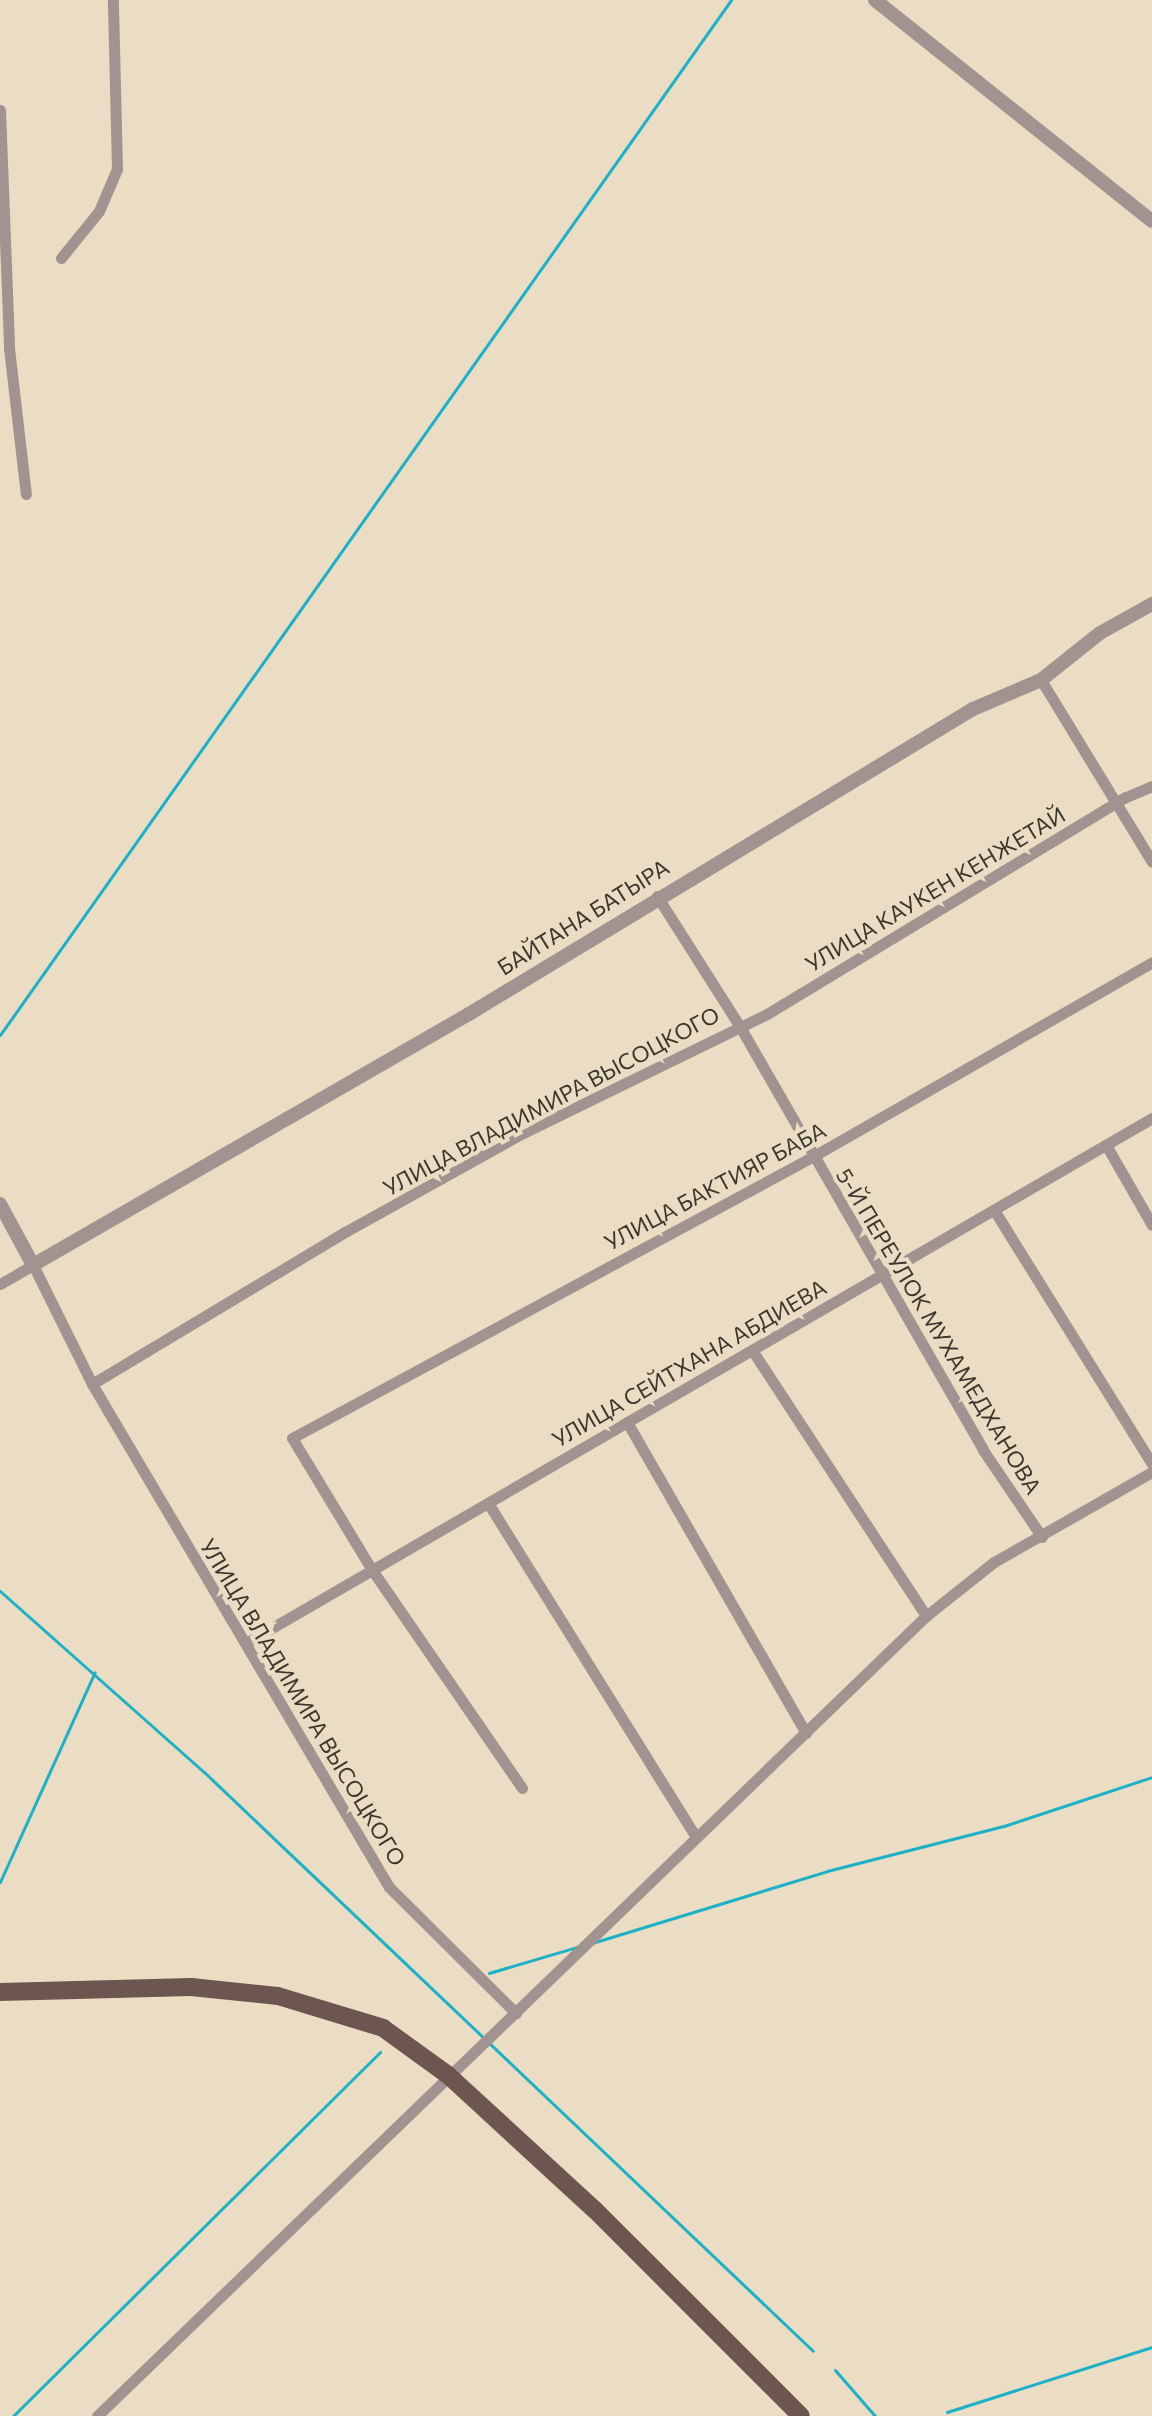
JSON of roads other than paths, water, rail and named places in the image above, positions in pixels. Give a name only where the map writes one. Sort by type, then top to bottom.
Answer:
[{"type":"main road","points":[[0,1992],[191,1987],[278,1996],[383,2028],[448,2075],[595,2210],[801,2416]]},
{"type":"street","points":[[61,258],[99,211],[117,169],[113,0]]},
{"type":"street","points":[[875,0],[1152,221]]},
{"type":"street","points":[[0,110],[9,348],[26,494]]},
{"type":"street","name":"БАЙТАНА БАТЫРА","points":[[33,1265],[469,1014],[657,896],[973,709],[1041,680],[1100,633],[1152,604]]},
{"type":"street","points":[[1041,680],[1152,862]]},
{"type":"street","name":"УЛИЦА КАУКЕН КЕНЖЕТАЙ","points":[[739,1025],[767,1014],[1115,803],[1152,786]]},
{"type":"street","name":"5-Й ПЕРЕУЛОК МУХАМЕДХАНОВА","points":[[657,896],[739,1025],[879,1276],[983,1450],[1042,1537]]},
{"type":"street","name":"УЛИЦА БАКТИЯР БАБА","points":[[372,1570],[292,1438],[812,1157],[1152,962]]},
{"type":"street","name":"УЛИЦА ВЛАДИМИРА ВЫСОЦКОГО","points":[[92,1384],[375,1215],[521,1134],[739,1025]]},
{"type":"street","name":"УЛИЦА СЕЙТХАНА АБДИЕВА","points":[[246,1643],[1152,1118]]},
{"type":"street","points":[[1106,1145],[1152,1225]]},
{"type":"street","points":[[0,1204],[33,1265],[0,1284]]},
{"type":"street","points":[[994,1210],[1152,1464]]},
{"type":"street","name":"УЛИЦА ВЛАДИМИРА ВЫСОЦКОГО","points":[[33,1265],[92,1384],[389,1887],[516,2013]]},
{"type":"street","points":[[752,1350],[926,1616]]},
{"type":"street","points":[[627,1422],[806,1733]]},
{"type":"street","points":[[97,2416],[926,1616],[994,1562],[1152,1472]]},
{"type":"street","points":[[488,1503],[696,1837]]},
{"type":"street","points":[[372,1570],[522,1788]]},
{"type":"waterway","points":[[0,1035],[731,0]]},
{"type":"waterway","points":[[0,1591],[204,1772],[813,2351]]},
{"type":"waterway","points":[[0,1882],[95,1672]]},
{"type":"waterway","points":[[592,1943],[827,1871],[1004,1826],[1152,1777]]},
{"type":"waterway","points":[[489,1973],[577,1947]]},
{"type":"waterway","points":[[13,2416],[380,2052]]},
{"type":"waterway","points":[[947,2412],[1152,2347]]},
{"type":"waterway","points":[[835,2370],[875,2416]]}]
